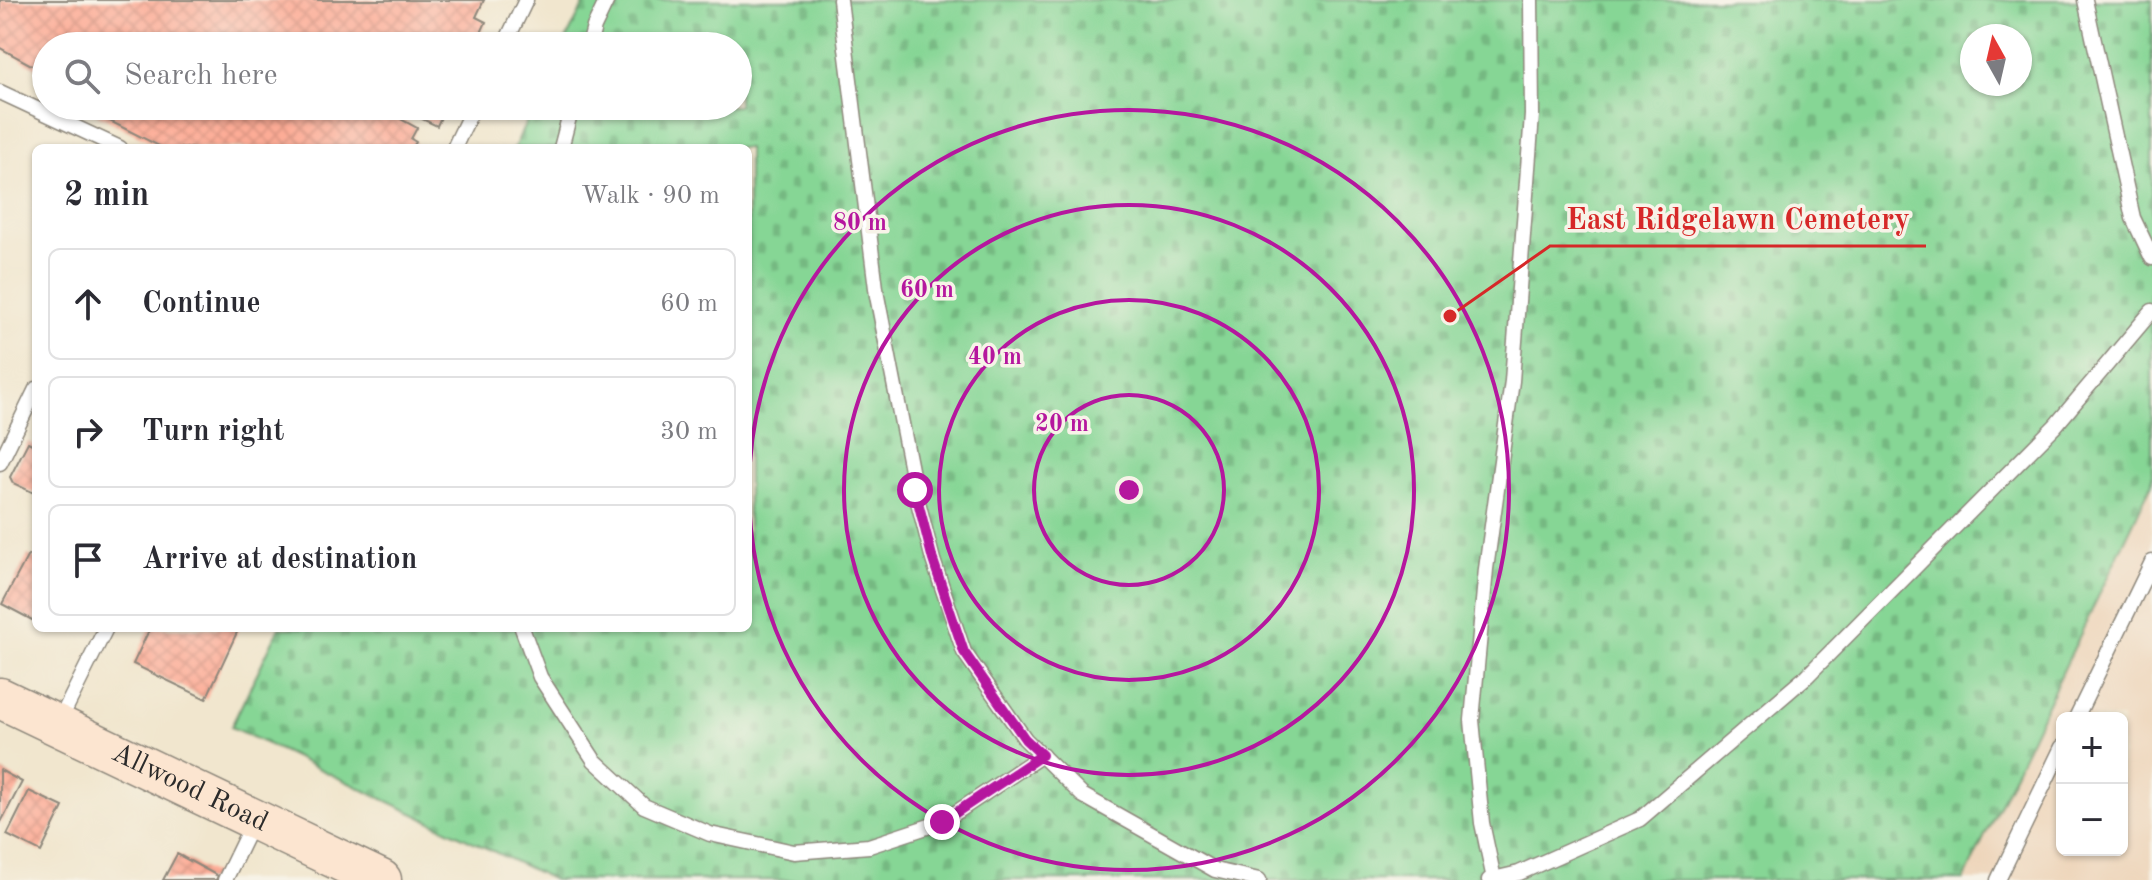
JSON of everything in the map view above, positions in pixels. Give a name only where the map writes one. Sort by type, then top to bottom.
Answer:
[{"type":"main road","name":"Allwood Road","points":[[0,698],[381,880]]},
{"type":"lane","points":[[511,32],[526,0]]},
{"type":"lane","points":[[593,32],[607,0]]},
{"type":"lane","points":[[840,0],[877,296],[915,490],[933,560],[964,652],[1025,739],[1082,795],[1215,870],[1259,880]]},
{"type":"lane","points":[[1531,0],[1532,115],[1512,381],[1486,569],[1472,720],[1482,823],[1492,880],[1519,873],[1640,819],[1795,686],[2055,426],[2152,311]]},
{"type":"lane","points":[[2085,0],[2133,218],[2152,258]]},
{"type":"lane","points":[[0,92],[32,107]]},
{"type":"lane","points":[[60,120],[111,144]]},
{"type":"lane","points":[[456,144],[467,120]]},
{"type":"lane","points":[[562,144],[568,120]]},
{"type":"lane","points":[[0,463],[32,397]]},
{"type":"lane","points":[[2079,712],[2152,562]]},
{"type":"lane","points":[[57,725],[104,632]]},
{"type":"lane","points":[[523,632],[540,677],[594,760],[644,806],[710,834],[794,852],[869,846],[942,822],[1042,755]]},
{"type":"lane","points":[[1998,880],[2056,759]]},
{"type":"lane","points":[[225,880],[254,820]]},
{"type":"shaded area","points":[[2152,483],[2152,880],[1964,880]]},
{"type":"green space","points":[[586,0],[2152,0],[2152,483],[1964,880],[554,880],[231,727],[277,632],[752,632],[752,144],[516,144],[527,120],[752,120],[752,32],[570,32]]},
{"type":"building","points":[[0,0],[484,0],[476,17],[486,22],[481,32],[32,32],[32,65],[0,48]]},
{"type":"building","points":[[108,120],[403,120],[417,128],[411,139],[415,144],[155,144]]},
{"type":"building","points":[[424,120],[440,120],[437,126]]},
{"type":"building","points":[[28,442],[32,444],[32,492],[13,483],[10,477]]},
{"type":"building","points":[[28,555],[32,557],[32,620],[2,604]]},
{"type":"building","points":[[148,632],[237,632],[206,699],[133,664]]},
{"type":"building","points":[[0,770],[22,782],[0,824]]},
{"type":"building","points":[[29,791],[63,807],[41,852],[7,835]]},
{"type":"building","points":[[177,854],[218,876],[216,880],[163,880]]},
{"type":"place","name":"East Ridgelawn Cemetery","points":[[1450,316]]},
{"type":"route","points":[[915,490],[933,560],[964,652],[1025,739],[1042,755],[942,822]]}]
